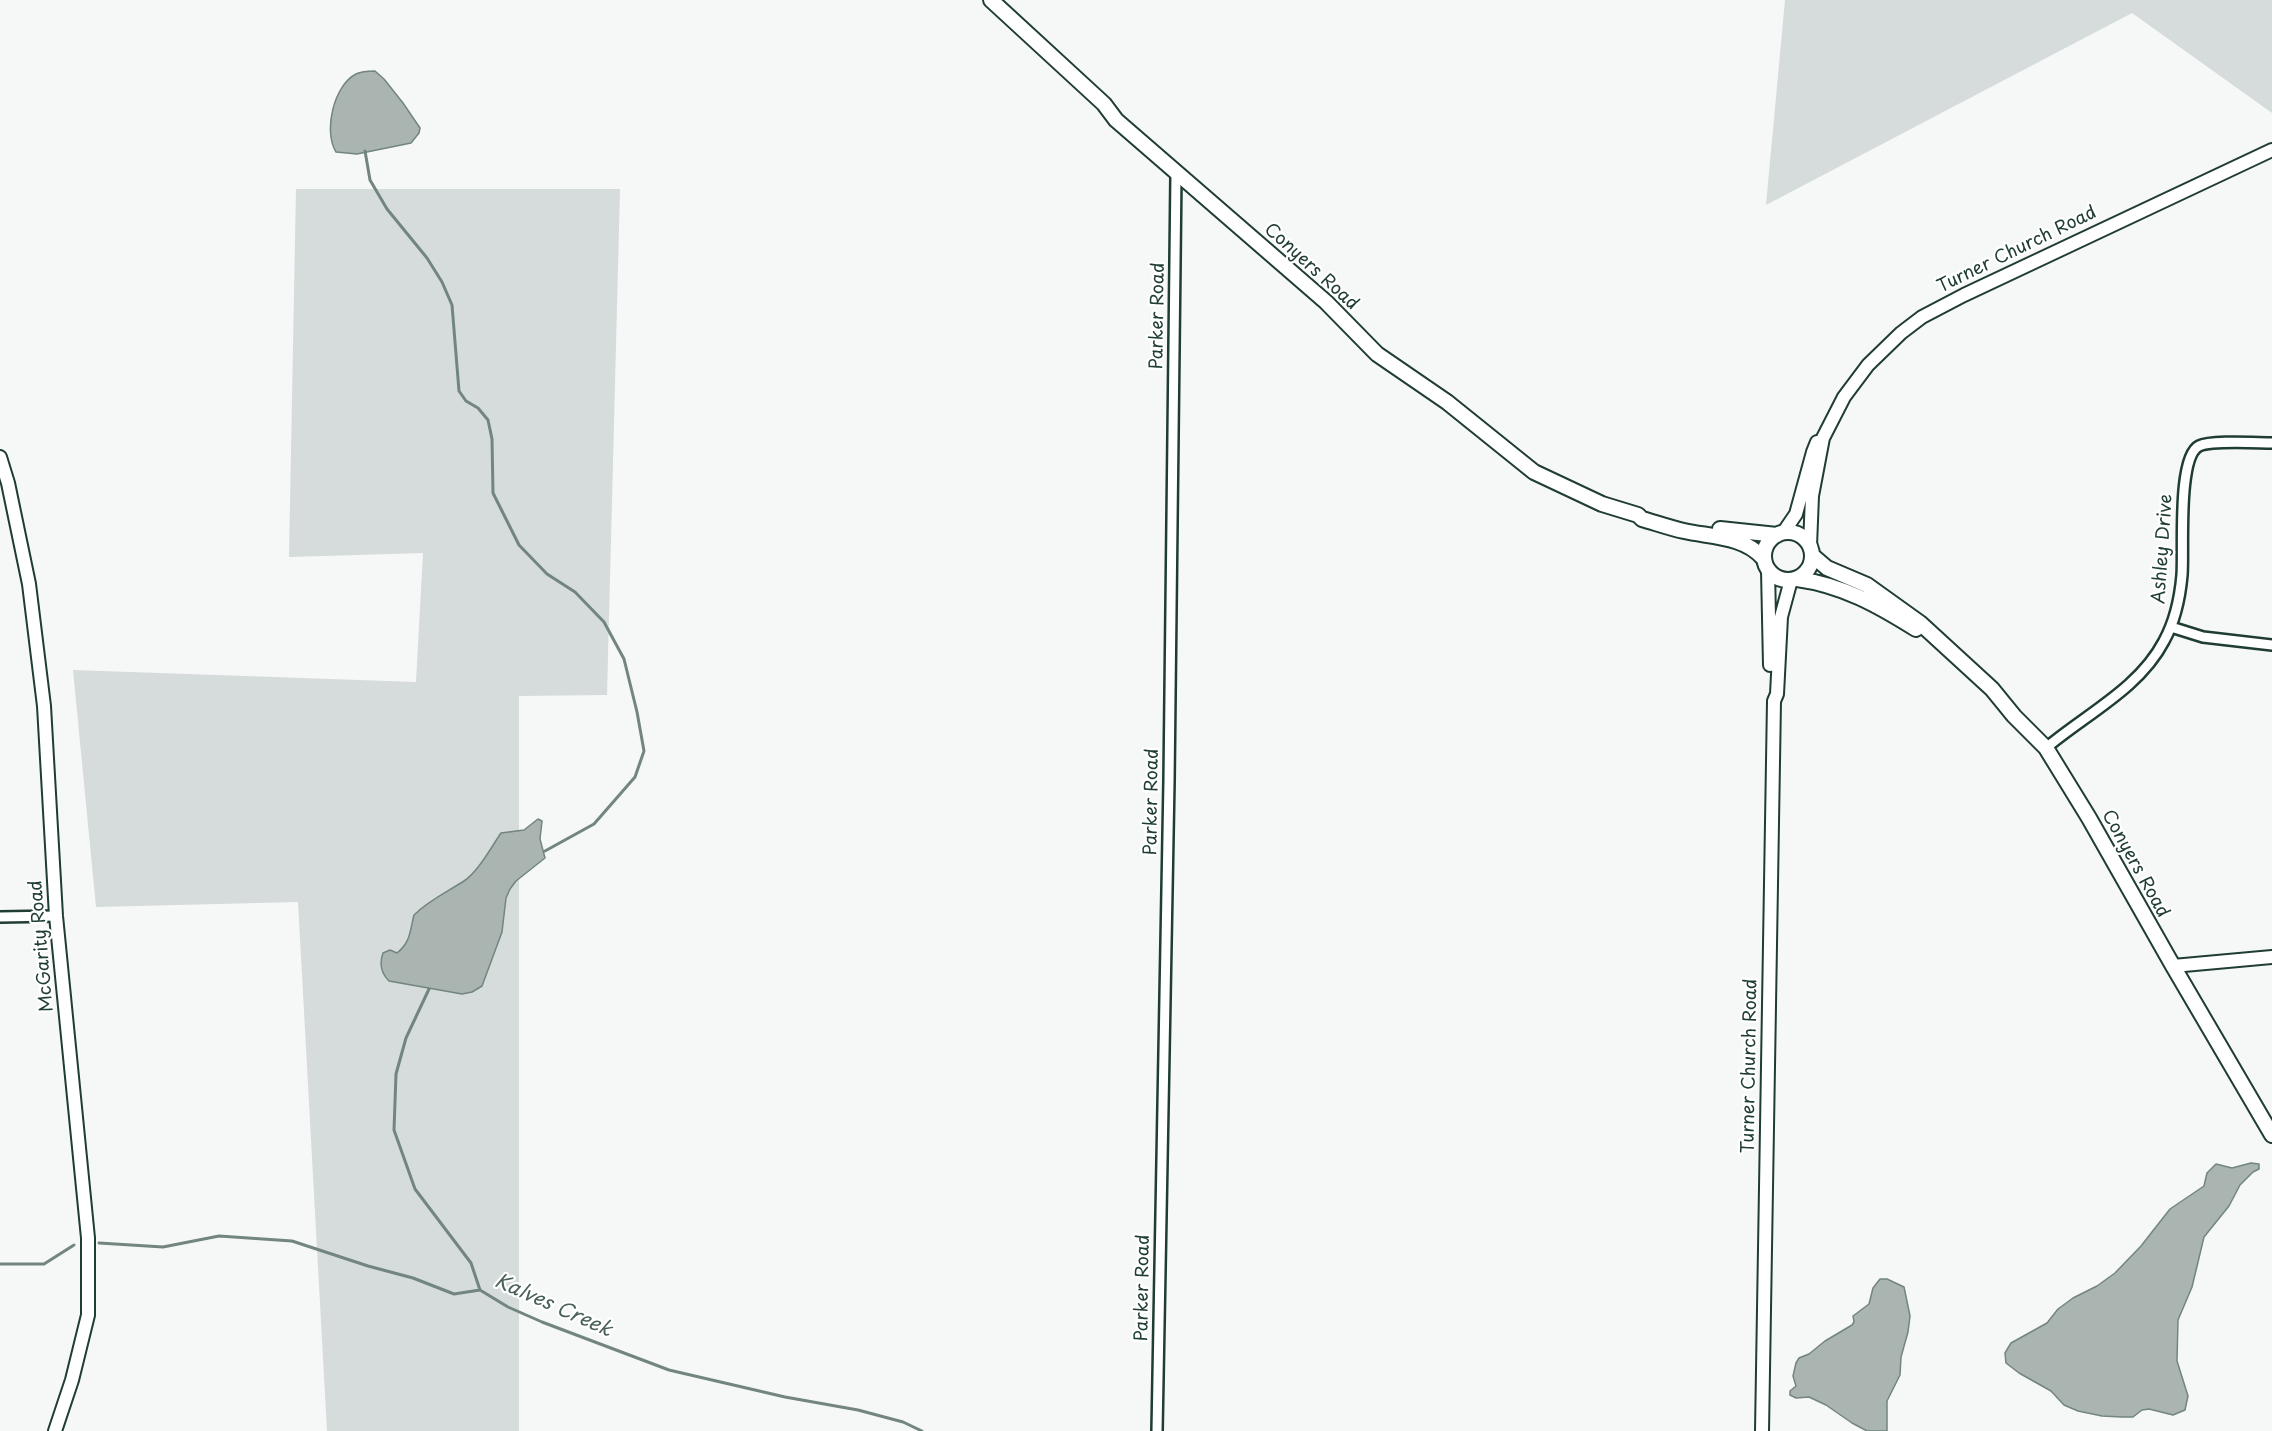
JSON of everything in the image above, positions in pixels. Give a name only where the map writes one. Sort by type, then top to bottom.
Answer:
[{"type":"main road","name":"Conyers Road","points":[[991,0],[1104,104],[1116,120],[1326,302],[1377,354],[1447,402],[1534,472],[1602,504],[1638,515],[1642,519],[1684,531],[1741,542],[1754,549],[1766,564]]},
{"type":"main road","name":"Conyers Road","points":[[1638,515],[1644,513],[1703,526],[1780,534]]},
{"type":"main road","points":[[1780,534],[1799,535],[1811,551],[1808,570],[1794,579],[1776,577],[1766,564],[1767,544],[1780,534]]},
{"type":"main road","name":"Conyers Road","points":[[1811,551],[1827,568],[1866,585],[1887,598],[1930,632],[1992,689],[2014,716],[2046,748],[2089,818],[2272,1135]]},
{"type":"main road","name":"Conyers Road","points":[[1794,579],[1829,585],[1860,596],[1926,636],[1933,637]]},
{"type":"street","name":"Turner Church Road","points":[[1811,551],[1812,496],[1823,438],[1845,397],[1868,365],[1901,333],[1922,317],[1964,295],[2272,150]]},
{"type":"street","name":"Parker Road","points":[[1157,1431],[1169,780],[1176,174]]},
{"type":"street","name":"Turner Church Road","points":[[1780,534],[1796,514],[1813,452],[1816,444],[1823,438]]},
{"type":"street","name":"Ashley Drive","points":[[2046,748],[2142,674],[2158,652],[2170,627],[2178,601],[2182,574],[2184,487],[2191,453],[2199,446],[2215,443],[2272,443]]},
{"type":"street","name":"McGarity Road","points":[[0,458],[8,483],[29,584],[44,706],[56,916],[88,1254],[88,1315],[72,1380],[55,1431]]},
{"type":"street","name":"Turner Church Road","points":[[1762,1431],[1773,701],[1770,695],[1766,564]]},
{"type":"street","name":"Turner Church Road","points":[[1773,701],[1777,694],[1781,617],[1794,579]]},
{"type":"street","points":[[2170,627],[2203,637],[2272,645]]},
{"type":"street","points":[[0,917],[56,916]]},
{"type":"street","points":[[2173,966],[2272,957]]},
{"type":"shaded area","points":[[1785,0],[2272,0],[2272,113],[2132,13],[1766,205]]},
{"type":"shaded area","points":[[375,71],[403,103],[420,128],[419,133],[411,143],[357,154],[336,152],[332,143],[331,121],[337,98],[348,80],[356,74]]},
{"type":"shaded area","points":[[296,189],[620,189],[607,695],[519,696],[519,1431],[327,1431],[298,902],[96,907],[73,670],[416,682],[423,553],[289,557]]},
{"type":"shaded area","points":[[538,819],[542,821],[540,839],[545,858],[516,881],[510,889],[506,898],[502,932],[482,986],[472,992],[462,994],[389,981],[382,968],[383,953],[390,950],[397,953],[402,949],[409,936],[414,915],[469,877],[501,833],[524,830]]},
{"type":"shaded area","points":[[2251,1163],[2259,1164],[2259,1169],[2240,1185],[2229,1206],[2204,1237],[2192,1287],[2178,1320],[2177,1361],[2188,1396],[2185,1410],[2173,1415],[2149,1409],[2142,1410],[2133,1417],[2102,1416],[2078,1411],[2064,1405],[2051,1391],[2006,1363],[2005,1353],[2011,1343],[2047,1323],[2058,1309],[2115,1273],[2141,1246],[2170,1209],[2204,1186],[2207,1173],[2216,1164],[2232,1168]]},
{"type":"shaded area","points":[[1880,1279],[1887,1279],[1904,1287],[1910,1316],[1901,1357],[1900,1375],[1887,1401],[1887,1431],[1867,1431],[1826,1405],[1809,1397],[1796,1398],[1790,1395],[1790,1391],[1796,1386],[1793,1376],[1799,1358],[1809,1354],[1825,1341],[1852,1325],[1853,1316],[1869,1304],[1873,1288]]},
{"type":"waterway","points":[[365,151],[370,180],[387,209],[427,258],[442,282],[452,305],[459,391],[466,401],[478,408],[488,420],[492,439],[493,493],[519,545],[547,574],[575,592],[604,622],[624,659],[644,751],[635,777],[594,824],[545,851]]},
{"type":"waterway","points":[[429,989],[406,1038],[396,1074],[394,1130],[415,1189],[471,1263],[480,1290]]},
{"type":"waterway","name":"Kalves Creek","points":[[99,1243],[163,1247],[219,1236],[292,1241],[413,1278],[454,1294],[480,1290],[508,1307],[542,1322],[669,1370],[785,1397],[858,1410],[903,1422],[922,1431]]},
{"type":"waterway","name":"Kalves Creek","points":[[0,1264],[44,1264],[74,1245]]}]
